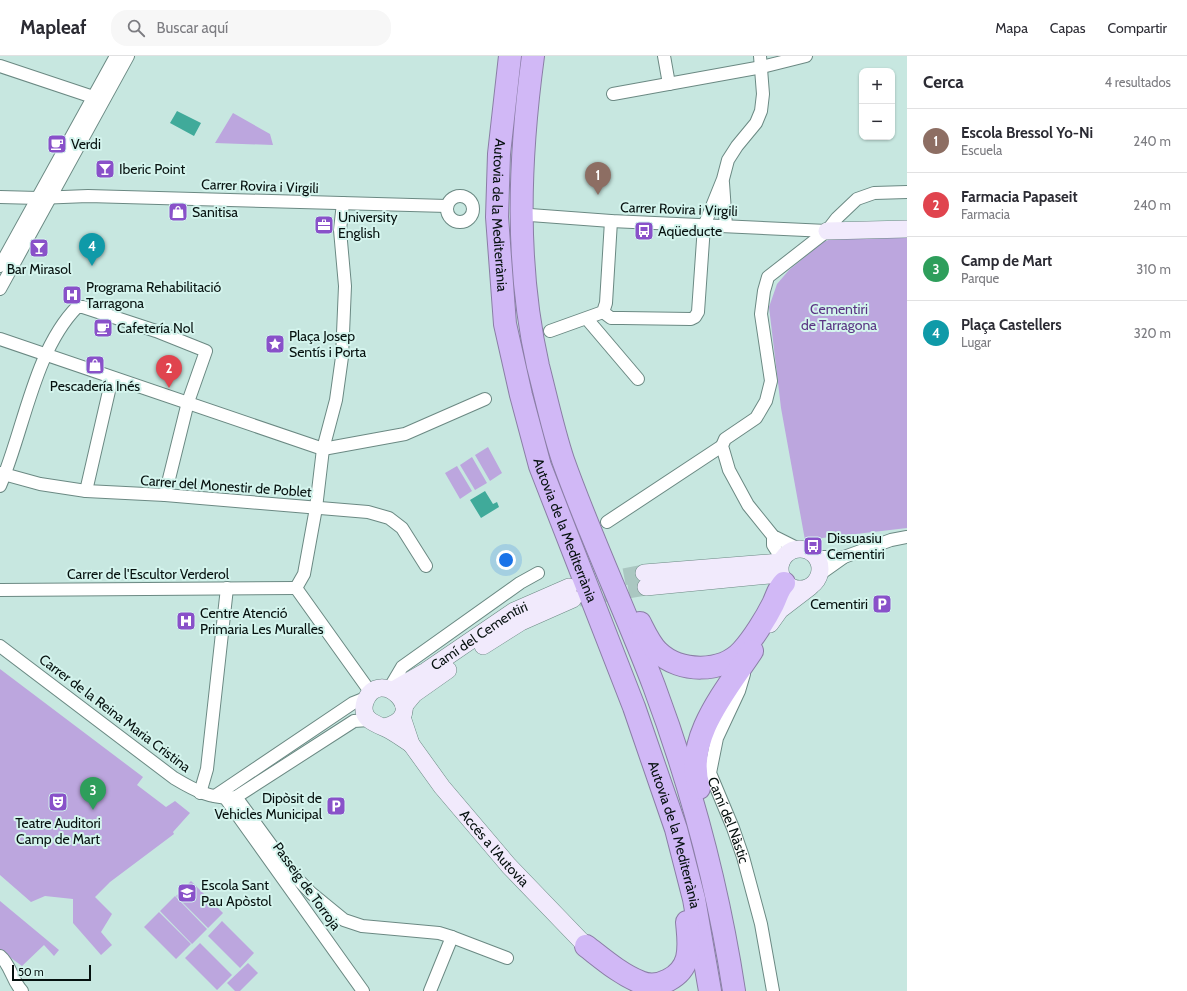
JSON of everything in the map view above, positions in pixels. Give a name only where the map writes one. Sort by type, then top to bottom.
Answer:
[{"type":"highway","name":"Autovia de la Mediterrània","points":[[510,56],[499,154],[497,217],[505,324],[521,395],[540,466],[631,700],[676,829],[692,892],[710,991]]},
{"type":"highway","name":"Autovia de la Mediterrània","points":[[533,56],[521,158],[521,219],[524,271],[538,364],[562,458],[654,687],[683,768],[712,871],[726,939],[734,991]]},
{"type":"highway","points":[[562,458],[593,514],[645,634],[658,652],[678,665],[702,667],[714,666],[735,657],[743,650],[773,604],[779,589],[782,569]]},
{"type":"highway","points":[[712,871],[713,842],[697,783],[696,760],[698,739],[710,717],[752,651]]},
{"type":"highway","points":[[586,946],[617,969],[642,983],[659,984],[670,980],[680,971],[686,961],[689,942],[685,909],[660,805],[658,775]]},
{"type":"highway","points":[[586,946],[627,991]]},
{"type":"street","points":[[0,266],[116,56]]},
{"type":"street","points":[[0,289],[128,56]]},
{"type":"street","points":[[664,56],[669,84]]},
{"type":"street","points":[[612,94],[669,84],[761,61],[806,56]]},
{"type":"street","points":[[603,312],[611,318],[695,317],[698,312],[704,226],[723,179],[728,160],[737,146],[756,123],[761,111],[763,94],[761,61]]},
{"type":"street","points":[[3,63],[93,98]]},
{"type":"street","points":[[723,179],[726,226]]},
{"type":"street","points":[[607,522],[722,446],[725,439],[756,418],[766,401],[771,381],[761,314],[764,291],[768,277],[827,231],[837,218],[857,199],[874,192],[907,192]]},
{"type":"street","name":"Carrer Rovira i Virgili","points":[[0,197],[447,206]]},
{"type":"street","points":[[456,197],[465,197],[471,203],[473,211],[470,219],[458,223],[448,215],[447,206],[449,202],[456,197]]},
{"type":"street","points":[[343,203],[340,230],[345,286],[344,335],[336,400],[323,449],[316,508],[303,579],[296,588],[370,694]]},
{"type":"street","points":[[473,211],[486,212]]},
{"type":"street","name":"Carrer Rovira i Virgili","points":[[530,215],[610,221],[827,231]]},
{"type":"street","points":[[603,312],[606,303],[610,221]]},
{"type":"street","points":[[827,231],[907,229]]},
{"type":"street","points":[[0,486],[3,473],[45,355],[70,314],[77,307],[83,306],[206,350],[188,402],[165,495]]},
{"type":"street","points":[[550,331],[603,312]]},
{"type":"street","points":[[587,318],[638,379]]},
{"type":"street","points":[[0,339],[323,449],[405,434],[486,399]]},
{"type":"street","points":[[86,491],[112,378]]},
{"type":"street","points":[[722,446],[729,470],[739,490],[773,536],[799,549],[811,552],[816,557],[819,562],[817,579]]},
{"type":"street","name":"Carrer del Monestir de Poblet","points":[[3,473],[40,484],[86,491],[165,495],[368,512],[389,518],[402,528],[426,566]]},
{"type":"street","points":[[773,536],[773,545],[782,569],[794,589],[801,590],[844,557],[890,540],[907,537]]},
{"type":"street","points":[[782,569],[788,553],[799,549]]},
{"type":"street","points":[[816,557],[844,557]]},
{"type":"street","points":[[645,580],[782,569]]},
{"type":"street","points":[[391,689],[402,667],[520,583],[538,573]]},
{"type":"street","name":"Camí del Nàstic","points":[[773,991],[761,924],[743,857],[733,828],[710,773],[717,738],[739,691],[752,651],[780,610],[817,579]]},
{"type":"street","points":[[200,793],[207,769],[227,588]]},
{"type":"street","name":"Carrer de l'Escultor Verderol","points":[[0,590],[296,588]]},
{"type":"street","name":"Camí del Cementiri","points":[[391,689],[426,671],[514,611],[571,593],[497,637],[414,694],[403,711]]},
{"type":"street","name":"Carrer de la Reina Maria Cristina","points":[[0,646],[174,778],[200,793],[226,798]]},
{"type":"street","points":[[226,798],[352,703],[378,689],[391,689],[399,695],[411,744]]},
{"type":"street","points":[[370,694],[365,702],[365,712],[376,724],[411,744]]},
{"type":"street","points":[[226,798],[354,721],[393,725],[403,711]]},
{"type":"street","name":"Accés a l'Autovia","points":[[411,744],[442,787],[476,828],[509,866],[586,946]]},
{"type":"street","points":[[226,798],[311,893],[344,920],[362,926],[439,933],[452,936],[507,958]]},
{"type":"street","name":"Passeig de Torroja","points":[[226,798],[363,991]]},
{"type":"street","points":[[430,991],[452,936]]},
{"type":"street","points":[[0,956],[6,961],[17,986],[22,991]]},
{"type":"green space","points":[[233,113],[270,134],[273,145],[215,143]]},
{"type":"green space","name":"Cementiri de Tarragona","points":[[907,236],[907,528],[805,540],[781,408],[769,307],[777,284],[789,270],[823,242],[831,239]]},
{"type":"green space","points":[[488,447],[502,473],[490,481],[475,455]]},
{"type":"green space","points":[[472,457],[487,483],[475,490],[460,465]]},
{"type":"green space","points":[[457,466],[472,491],[460,499],[445,473]]},
{"type":"green space","points":[[0,669],[143,777],[137,785],[166,807],[175,801],[190,813],[173,832],[174,834],[110,882],[95,897],[112,914],[101,932],[112,945],[101,955],[73,923],[73,899],[45,896],[31,902],[0,875]]},
{"type":"green space","points":[[191,881],[223,913],[208,928],[176,896]]},
{"type":"green space","points":[[175,896],[207,929],[192,944],[160,911]]},
{"type":"green space","points":[[0,901],[59,950],[54,956],[44,945],[22,966],[0,950]]},
{"type":"green space","points":[[159,912],[191,944],[176,959],[144,927]]},
{"type":"green space","points":[[222,921],[254,953],[240,968],[208,936]]},
{"type":"green space","points":[[200,943],[232,975],[217,990],[185,958]]},
{"type":"green space","points":[[248,963],[258,973],[240,991],[235,991],[227,983]]},
{"type":"shaded area","points":[[177,111],[201,123],[194,136],[170,123]]},
{"type":"shaded area","points":[[485,491],[493,504],[497,502],[499,507],[481,518],[470,500]]},
{"type":"tunnel","points":[[575,586],[644,573]]},
{"type":"tunnel","points":[[579,598],[646,587]]},
{"type":"place","name":"Verdi","points":[[57,144]]},
{"type":"place","name":"Iberic Point","points":[[105,169]]},
{"type":"place","name":"Escola Bressol Yo-Ni","points":[[598,195]]},
{"type":"place","name":"Sanitisa","points":[[178,212]]},
{"type":"place","name":"University English","points":[[324,225]]},
{"type":"place","name":"Aqüeducte","points":[[644,231]]},
{"type":"place","name":"Bar Mirasol","points":[[39,248]]},
{"type":"place","name":"Plaça Castellers","points":[[92,266]]},
{"type":"place","name":"Programa Rehabilitació Tarragona","points":[[72,295]]},
{"type":"place","name":"Cafetería Nol","points":[[103,328]]},
{"type":"place","name":"Plaça Josep Sentís i Porta","points":[[275,344]]},
{"type":"place","name":"Pescadería Inés","points":[[95,365]]},
{"type":"place","name":"Farmacia Papaseit","points":[[169,388]]},
{"type":"place","name":"Dissuasiu Cementiri","points":[[813,546]]},
{"type":"place","name":"Cementiri","points":[[882,604]]},
{"type":"place","name":"Centre Atenció Primaria Les Muralles","points":[[186,621]]},
{"type":"place","name":"Teatre Auditori Camp de Mart","points":[[58,802]]},
{"type":"place","name":"Dipòsit de Vehicles Municipal","points":[[336,806]]},
{"type":"place","name":"Camp de Mart","points":[[93,810]]},
{"type":"place","name":"Escola Sant Pau Apòstol","points":[[187,893]]}]
